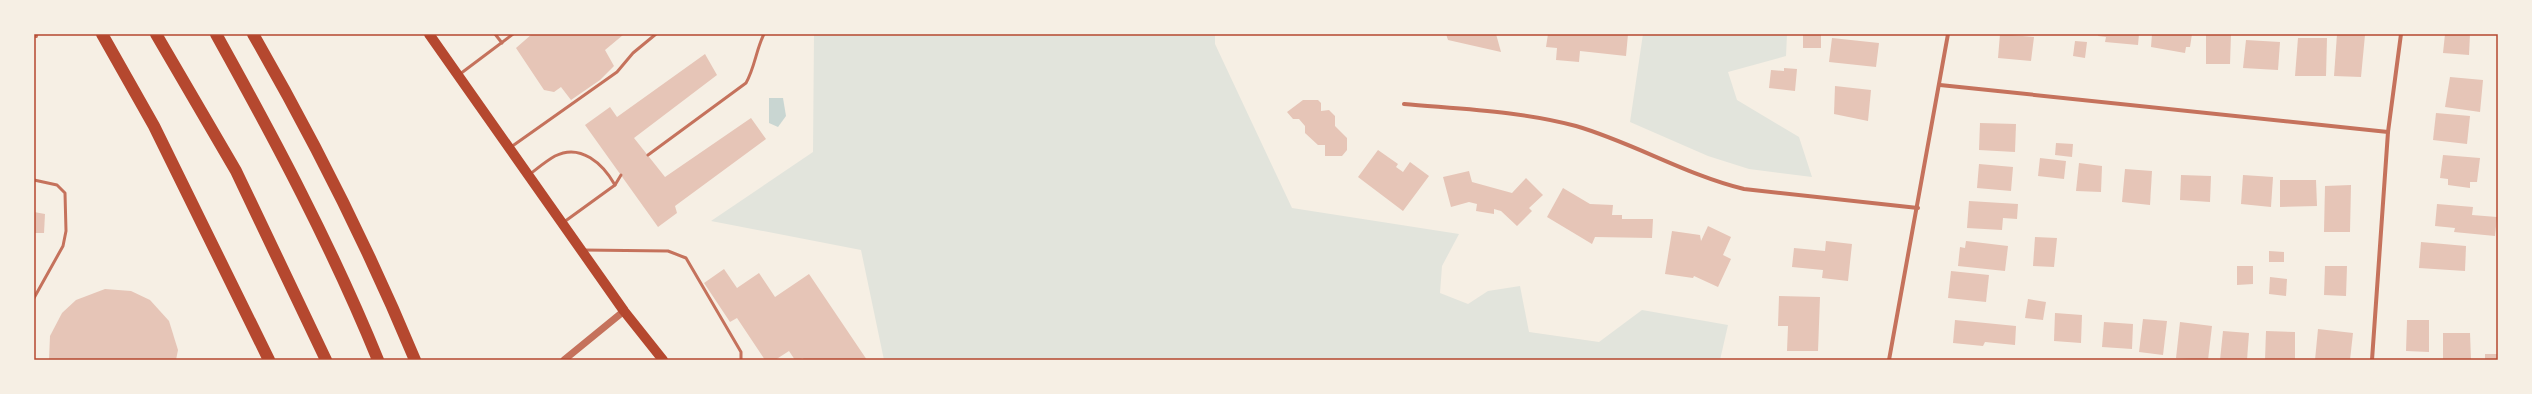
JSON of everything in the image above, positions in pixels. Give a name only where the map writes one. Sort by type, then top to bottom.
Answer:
[{"type":"highway","points":[[102,34],[154,126],[269,360]]},
{"type":"highway","points":[[156,34],[236,171],[326,360]]},
{"type":"highway","points":[[216,34],[316,221],[356,306],[378,360]]},
{"type":"highway","points":[[253,34],[298,112],[345,202],[415,360]]},
{"type":"main road","points":[[430,34],[624,311],[663,360]]},
{"type":"street","points":[[1889,360],[1918,208],[1948,34]]},
{"type":"street","points":[[2372,360],[2388,132],[2401,34]]},
{"type":"street","points":[[1940,85],[2388,132]]},
{"type":"street","points":[[1404,104],[1551,120],[1578,127],[1719,183],[1744,189],[1918,208]]},
{"type":"street","points":[[564,360],[624,311]]},
{"type":"lane","points":[[495,34],[502,43]]},
{"type":"lane","points":[[458,76],[514,34]]},
{"type":"lane","points":[[510,148],[617,72],[633,53],[656,34]]},
{"type":"lane","points":[[648,155],[746,83],[753,70],[759,44],[764,34]]},
{"type":"lane","points":[[528,174],[556,156],[572,152],[592,157],[606,169],[615,185]]},
{"type":"lane","points":[[562,223],[615,185],[621,175]]},
{"type":"lane","points":[[34,180],[57,185],[65,193],[66,231],[63,246],[34,298]]},
{"type":"lane","points":[[581,250],[668,251],[686,258],[741,352],[741,360]]},
{"type":"shaded area","points":[[814,34],[1215,34],[1215,44],[1292,208],[1459,234],[1442,266],[1440,293],[1468,304],[1488,291],[1520,286],[1529,332],[1599,342],[1642,310],[1728,325],[1720,360],[884,360],[861,250],[711,221],[813,152]]},
{"type":"shaded area","points":[[1643,34],[1787,34],[1786,56],[1728,72],[1737,100],[1799,137],[1812,177],[1749,169],[1708,156],[1630,122]]},
{"type":"shaded area","points":[[769,98],[783,98],[786,116],[778,127],[769,123]]},
{"type":"building","points":[[532,34],[623,35],[605,50],[614,66],[600,80],[571,100],[561,87],[554,92],[544,90],[516,48]]},
{"type":"building","points":[[1446,34],[1496,34],[1501,52],[1448,40]]},
{"type":"building","points":[[1548,34],[1628,34],[1626,56],[1580,51],[1579,62],[1556,60],[1557,48],[1546,47]]},
{"type":"building","points":[[1803,34],[1821,34],[1821,48],[1803,48]]},
{"type":"building","points":[[2000,34],[2034,37],[2031,61],[1998,58]]},
{"type":"building","points":[[2098,34],[2139,34],[2138,45],[2105,42],[2106,37],[2098,36]]},
{"type":"building","points":[[2152,34],[2192,34],[2190,47],[2186,47],[2185,53],[2151,47]]},
{"type":"building","points":[[2206,34],[2231,34],[2230,64],[2206,64]]},
{"type":"building","points":[[2337,34],[2365,35],[2361,77],[2334,76]]},
{"type":"building","points":[[2445,34],[2470,34],[2469,55],[2443,53]]},
{"type":"building","points":[[1832,38],[1879,43],[1876,67],[1829,62]]},
{"type":"building","points":[[2298,38],[2327,38],[2326,76],[2295,76]]},
{"type":"building","points":[[2246,40],[2280,42],[2278,70],[2243,68]]},
{"type":"building","points":[[2075,41],[2087,42],[2085,58],[2073,56]]},
{"type":"building","points":[[705,54],[717,75],[634,138],[665,177],[751,118],[766,139],[675,206],[677,213],[658,227],[585,125],[610,107],[617,117]]},
{"type":"building","points":[[1784,68],[1797,69],[1795,91],[1769,88],[1771,70],[1784,71]]},
{"type":"building","points":[[2450,77],[2483,80],[2480,112],[2445,107]]},
{"type":"building","points":[[1835,86],[1871,90],[1868,121],[1834,114]]},
{"type":"building","points":[[1303,100],[1318,100],[1321,103],[1321,111],[1329,110],[1335,116],[1335,126],[1347,138],[1347,150],[1342,156],[1325,156],[1325,145],[1318,145],[1305,133],[1305,126],[1299,119],[1293,119],[1287,112]]},
{"type":"building","points":[[2436,113],[2470,116],[2467,144],[2433,140]]},
{"type":"building","points":[[1980,123],[2016,124],[2015,152],[1979,150]]},
{"type":"building","points":[[2056,143],[2073,144],[2072,157],[2055,155]]},
{"type":"building","points":[[1378,150],[1398,164],[1396,167],[1403,172],[1410,162],[1429,176],[1403,211],[1358,177]]},
{"type":"building","points":[[2443,155],[2480,158],[2477,182],[2470,182],[2470,188],[2448,185],[2448,179],[2440,178]]},
{"type":"building","points":[[2040,158],[2066,161],[2064,179],[2038,176]]},
{"type":"building","points":[[2079,163],[2102,166],[2101,192],[2076,191]]},
{"type":"building","points":[[1979,164],[2013,167],[2011,191],[1977,188]]},
{"type":"building","points":[[2125,169],[2152,171],[2150,205],[2122,202]]},
{"type":"building","points":[[1469,171],[1472,182],[1512,193],[1526,178],[1543,195],[1529,208],[1532,211],[1517,226],[1501,211],[1494,209],[1494,214],[1476,211],[1477,204],[1469,202],[1451,207],[1443,177]]},
{"type":"building","points":[[2181,175],[2211,176],[2210,202],[2180,200]]},
{"type":"building","points":[[2243,175],[2273,177],[2271,207],[2241,204]]},
{"type":"building","points":[[2280,180],[2316,180],[2317,206],[2280,207]]},
{"type":"building","points":[[2351,185],[2350,232],[2324,232],[2325,186]]},
{"type":"building","points":[[1563,188],[1590,204],[1613,205],[1612,215],[1622,215],[1622,219],[1653,219],[1652,238],[1595,237],[1592,244],[1547,217]]},
{"type":"building","points":[[1969,201],[2018,204],[2017,219],[2003,218],[2002,230],[1967,228]]},
{"type":"building","points":[[2437,204],[2473,207],[2472,215],[2497,217],[2495,236],[2454,232],[2455,228],[2435,226]]},
{"type":"building","points":[[34,212],[45,214],[44,233],[34,233]]},
{"type":"building","points":[[1708,226],[1731,237],[1723,255],[1731,259],[1718,287],[1694,276],[1693,278],[1665,274],[1672,231],[1700,235],[1701,241]]},
{"type":"building","points":[[2035,237],[2057,238],[2054,267],[2033,266]]},
{"type":"building","points":[[1826,241],[1852,244],[1848,281],[1822,278],[1823,270],[1792,267],[1794,248],[1825,251]]},
{"type":"building","points":[[1966,241],[2008,246],[2005,271],[1958,266],[1960,247],[1965,248]]},
{"type":"building","points":[[2421,242],[2466,246],[2465,271],[2419,268]]},
{"type":"building","points":[[2269,251],[2284,252],[2284,262],[2269,262]]},
{"type":"building","points":[[2237,266],[2253,266],[2253,284],[2237,285]]},
{"type":"building","points":[[2325,266],[2347,266],[2346,296],[2324,295]]},
{"type":"building","points":[[724,269],[737,288],[759,273],[775,297],[809,274],[867,360],[804,360],[803,358],[795,360],[789,351],[775,360],[765,360],[737,318],[730,322],[704,283]]},
{"type":"building","points":[[1951,271],[1989,275],[1986,302],[1948,298]]},
{"type":"building","points":[[2270,277],[2287,279],[2286,296],[2269,294]]},
{"type":"building","points":[[105,289],[131,291],[150,300],[169,321],[178,350],[176,360],[49,360],[50,336],[62,313],[76,300]]},
{"type":"building","points":[[1779,296],[1820,297],[1818,351],[1787,351],[1788,326],[1778,326]]},
{"type":"building","points":[[2028,299],[2046,302],[2043,320],[2025,318]]},
{"type":"building","points":[[2055,313],[2082,315],[2081,343],[2054,341]]},
{"type":"building","points":[[2143,319],[2167,321],[2163,355],[2139,352]]},
{"type":"building","points":[[1955,320],[2016,326],[2015,345],[1985,342],[1983,346],[1953,343]]},
{"type":"building","points":[[2407,320],[2429,320],[2429,352],[2406,351]]},
{"type":"building","points":[[2104,322],[2133,324],[2132,349],[2102,347]]},
{"type":"building","points":[[2180,322],[2212,326],[2208,360],[2176,358]]},
{"type":"building","points":[[2318,329],[2353,333],[2350,360],[2315,360]]},
{"type":"building","points":[[2223,331],[2249,333],[2247,360],[2220,360]]},
{"type":"building","points":[[2266,331],[2295,332],[2295,360],[2265,360]]},
{"type":"building","points":[[2443,333],[2470,333],[2471,360],[2443,360]]},
{"type":"building","points":[[2485,354],[2498,354],[2498,360],[2485,360]]}]
